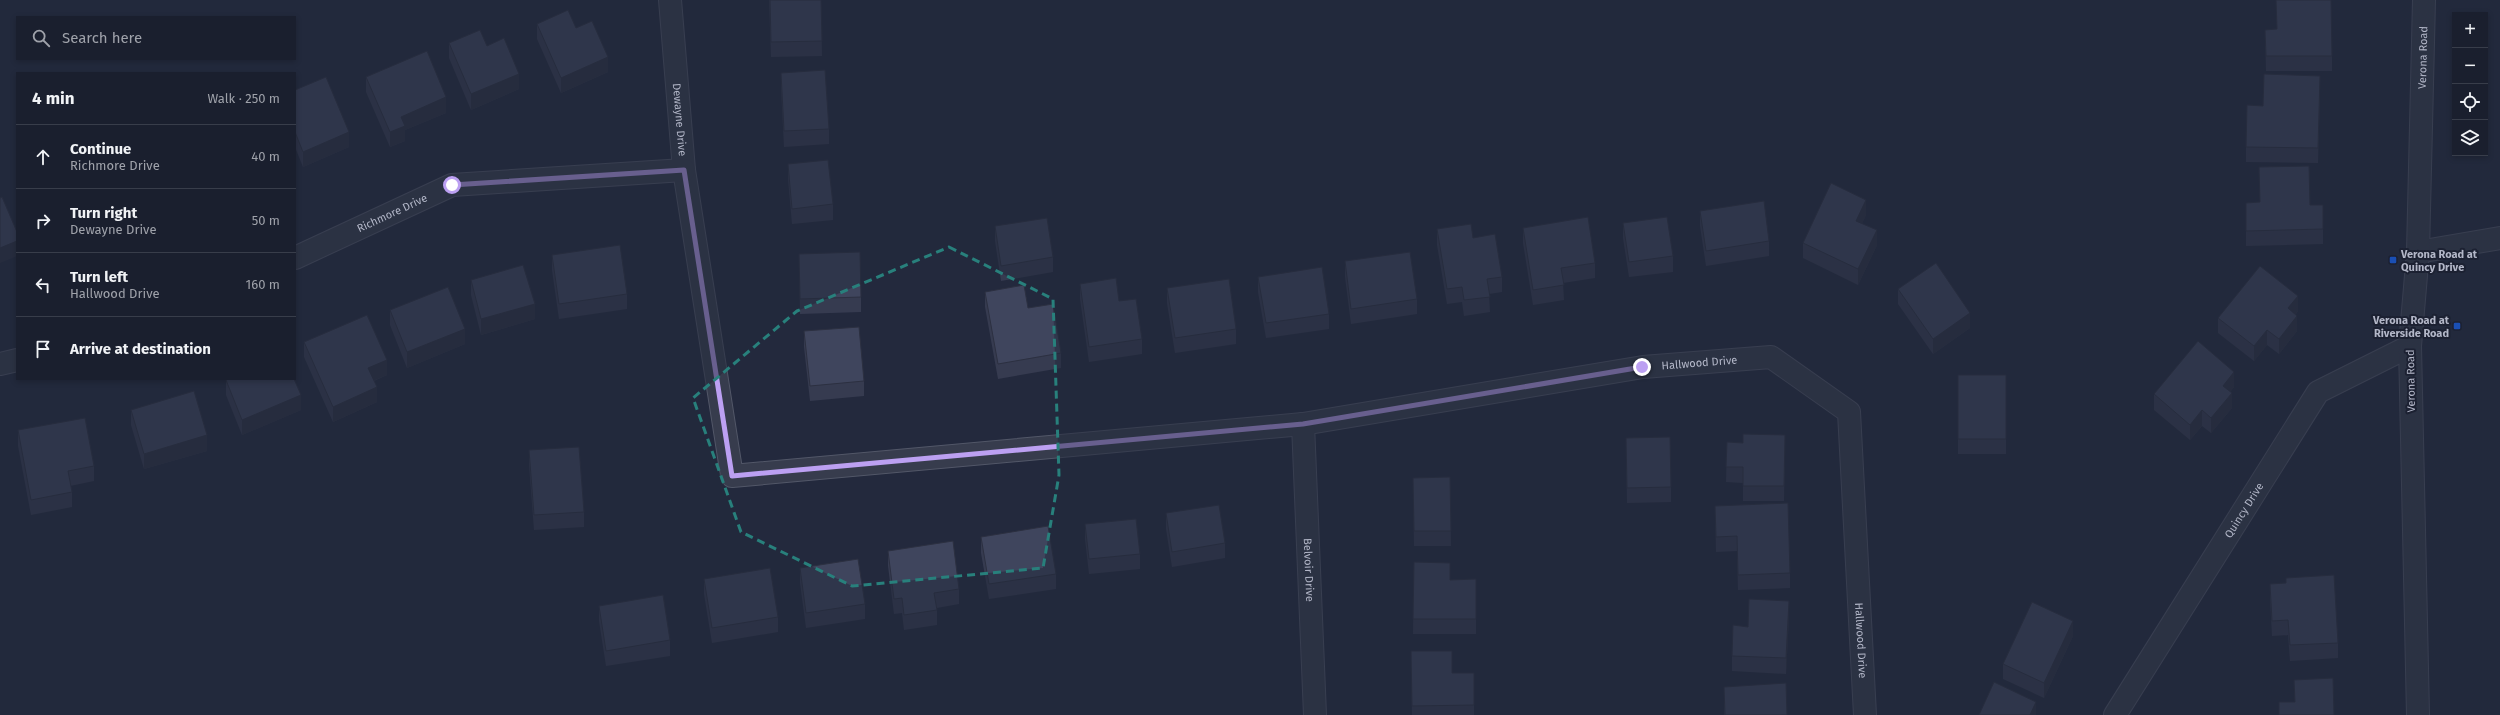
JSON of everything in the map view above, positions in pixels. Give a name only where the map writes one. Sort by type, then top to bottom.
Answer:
[{"type":"street","name":"Dewayne Drive","points":[[670,0],[684,170],[732,476]]},
{"type":"street","name":"Verona Road","points":[[2418,715],[2410,346],[2418,252],[2424,0]]},
{"type":"street","name":"Richmore Drive","points":[[296,258],[452,185],[684,170]]},
{"type":"street","points":[[2418,252],[2500,238]]},
{"type":"street","name":"Quincy Drive","points":[[2115,715],[2318,392],[2410,346]]},
{"type":"street","name":"Hallwood Drive","points":[[732,476],[1303,424],[1642,367],[1771,357],[1849,412],[1865,715]]},
{"type":"street","points":[[0,364],[16,360]]},
{"type":"street","name":"Belvoir Drive","points":[[1303,424],[1315,715]]},
{"type":"highlighted area","points":[[949,247],[1053,299],[1059,475],[1043,568],[852,586],[741,532],[693,398],[797,311]]},
{"type":"building","points":[[770,0],[821,0],[822,41],[771,42]]},
{"type":"building","points":[[2276,0],[2331,0],[2332,56],[2266,56],[2265,30],[2277,29]]},
{"type":"building","points":[[568,10],[576,28],[592,21],[608,57],[561,78],[537,24]]},
{"type":"building","points":[[480,30],[487,46],[504,38],[519,74],[471,94],[449,43]]},
{"type":"building","points":[[427,51],[446,97],[401,117],[405,126],[390,132],[366,77]]},
{"type":"building","points":[[825,70],[829,129],[784,131],[781,73]]},
{"type":"building","points":[[2264,74],[2320,76],[2318,148],[2246,147],[2247,105],[2263,106]]},
{"type":"building","points":[[326,77],[349,132],[303,152],[296,134],[296,90]]},
{"type":"building","points":[[828,160],[833,204],[792,209],[788,164]]},
{"type":"building","points":[[2309,166],[2310,205],[2323,205],[2323,229],[2246,231],[2246,203],[2260,202],[2259,167]]},
{"type":"building","points":[[1831,183],[1866,200],[1856,221],[1877,230],[1858,269],[1803,243]]},
{"type":"building","points":[[2,197],[16,230],[16,241],[0,248],[0,198]]},
{"type":"building","points":[[1764,201],[1769,241],[1706,251],[1700,211]]},
{"type":"building","points":[[1588,217],[1595,263],[1561,268],[1564,285],[1533,290],[1523,228]]},
{"type":"building","points":[[1667,217],[1673,256],[1629,262],[1623,223]]},
{"type":"building","points":[[1047,218],[1053,257],[1001,266],[995,226]]},
{"type":"building","points":[[1471,224],[1473,238],[1495,234],[1502,277],[1487,279],[1490,297],[1464,300],[1462,287],[1447,289],[1437,229]]},
{"type":"building","points":[[620,245],[627,294],[559,304],[552,255]]},
{"type":"building","points":[[860,252],[861,297],[800,299],[799,254]]},
{"type":"building","points":[[1410,252],[1417,299],[1351,309],[1345,261]]},
{"type":"building","points":[[1936,263],[1970,313],[1933,339],[1898,289]]},
{"type":"building","points":[[523,265],[535,304],[481,319],[471,280]]},
{"type":"building","points":[[2260,266],[2298,296],[2288,308],[2297,316],[2279,339],[2267,330],[2254,346],[2218,318]]},
{"type":"building","points":[[1322,267],[1329,314],[1266,323],[1258,277]]},
{"type":"building","points":[[1116,278],[1119,301],[1136,299],[1142,339],[1089,347],[1080,284]]},
{"type":"building","points":[[1229,279],[1236,329],[1175,338],[1167,288]]},
{"type":"building","points":[[1024,285],[1028,308],[1053,304],[1061,353],[998,364],[985,292]]},
{"type":"building","points":[[448,287],[465,329],[407,352],[390,310]]},
{"type":"building","points":[[367,315],[387,360],[368,368],[377,387],[333,407],[304,342]]},
{"type":"building","points":[[859,327],[864,381],[810,386],[804,331]]},
{"type":"building","points":[[2198,341],[2234,372],[2223,386],[2232,393],[2211,418],[2202,410],[2190,425],[2154,394]]},
{"type":"building","points":[[1958,375],[2006,375],[2006,439],[1958,439]]},
{"type":"building","points":[[226,380],[294,380],[301,395],[242,420]]},
{"type":"building","points":[[194,391],[207,435],[144,454],[131,410]]},
{"type":"building","points":[[85,418],[94,466],[68,471],[72,492],[31,500],[18,430]]},
{"type":"building","points":[[1743,434],[1785,435],[1784,486],[1743,486],[1743,467],[1726,467],[1727,442],[1743,443]]},
{"type":"building","points":[[1670,437],[1671,487],[1627,488],[1626,438]]},
{"type":"building","points":[[579,447],[584,512],[534,515],[529,450]]},
{"type":"building","points":[[1450,477],[1451,531],[1414,531],[1413,478]]},
{"type":"building","points":[[1788,503],[1790,573],[1738,575],[1737,536],[1716,537],[1715,506]]},
{"type":"building","points":[[1219,505],[1225,543],[1172,552],[1166,513]]},
{"type":"building","points":[[1136,519],[1140,554],[1089,559],[1085,524]]},
{"type":"building","points":[[1048,526],[1056,574],[989,584],[981,537]]},
{"type":"building","points":[[953,541],[959,589],[934,593],[937,610],[904,615],[902,598],[894,599],[888,551]]},
{"type":"building","points":[[858,559],[865,604],[806,613],[800,568]]},
{"type":"building","points":[[1414,562],[1450,563],[1450,580],[1476,579],[1476,619],[1413,619]]},
{"type":"building","points":[[770,568],[778,617],[712,628],[704,579]]},
{"type":"building","points":[[2334,575],[2338,643],[2290,645],[2288,620],[2272,621],[2270,584],[2286,583],[2286,578]]},
{"type":"building","points":[[663,595],[670,640],[606,651],[599,606]]},
{"type":"building","points":[[1749,599],[1789,601],[1786,658],[1732,656],[1733,625],[1748,627]]},
{"type":"building","points":[[2032,602],[2073,621],[2044,683],[2003,664]]},
{"type":"building","points":[[1411,651],[1452,651],[1452,673],[1474,673],[1474,705],[1412,706]]},
{"type":"building","points":[[2333,678],[2334,715],[2279,715],[2279,702],[2295,702],[2294,680]]},
{"type":"building","points":[[1994,682],[2036,702],[2030,715],[1979,715]]},
{"type":"building","points":[[1786,683],[1787,715],[1725,715],[1724,687]]},
{"type":"place","name":"Verona Road at Quincy Drive","points":[[2393,260]]},
{"type":"place","name":"Verona Road at Riverside Road","points":[[2457,326]]},
{"type":"route","points":[[452,185],[684,170],[732,476],[1303,424],[1642,367]]}]
